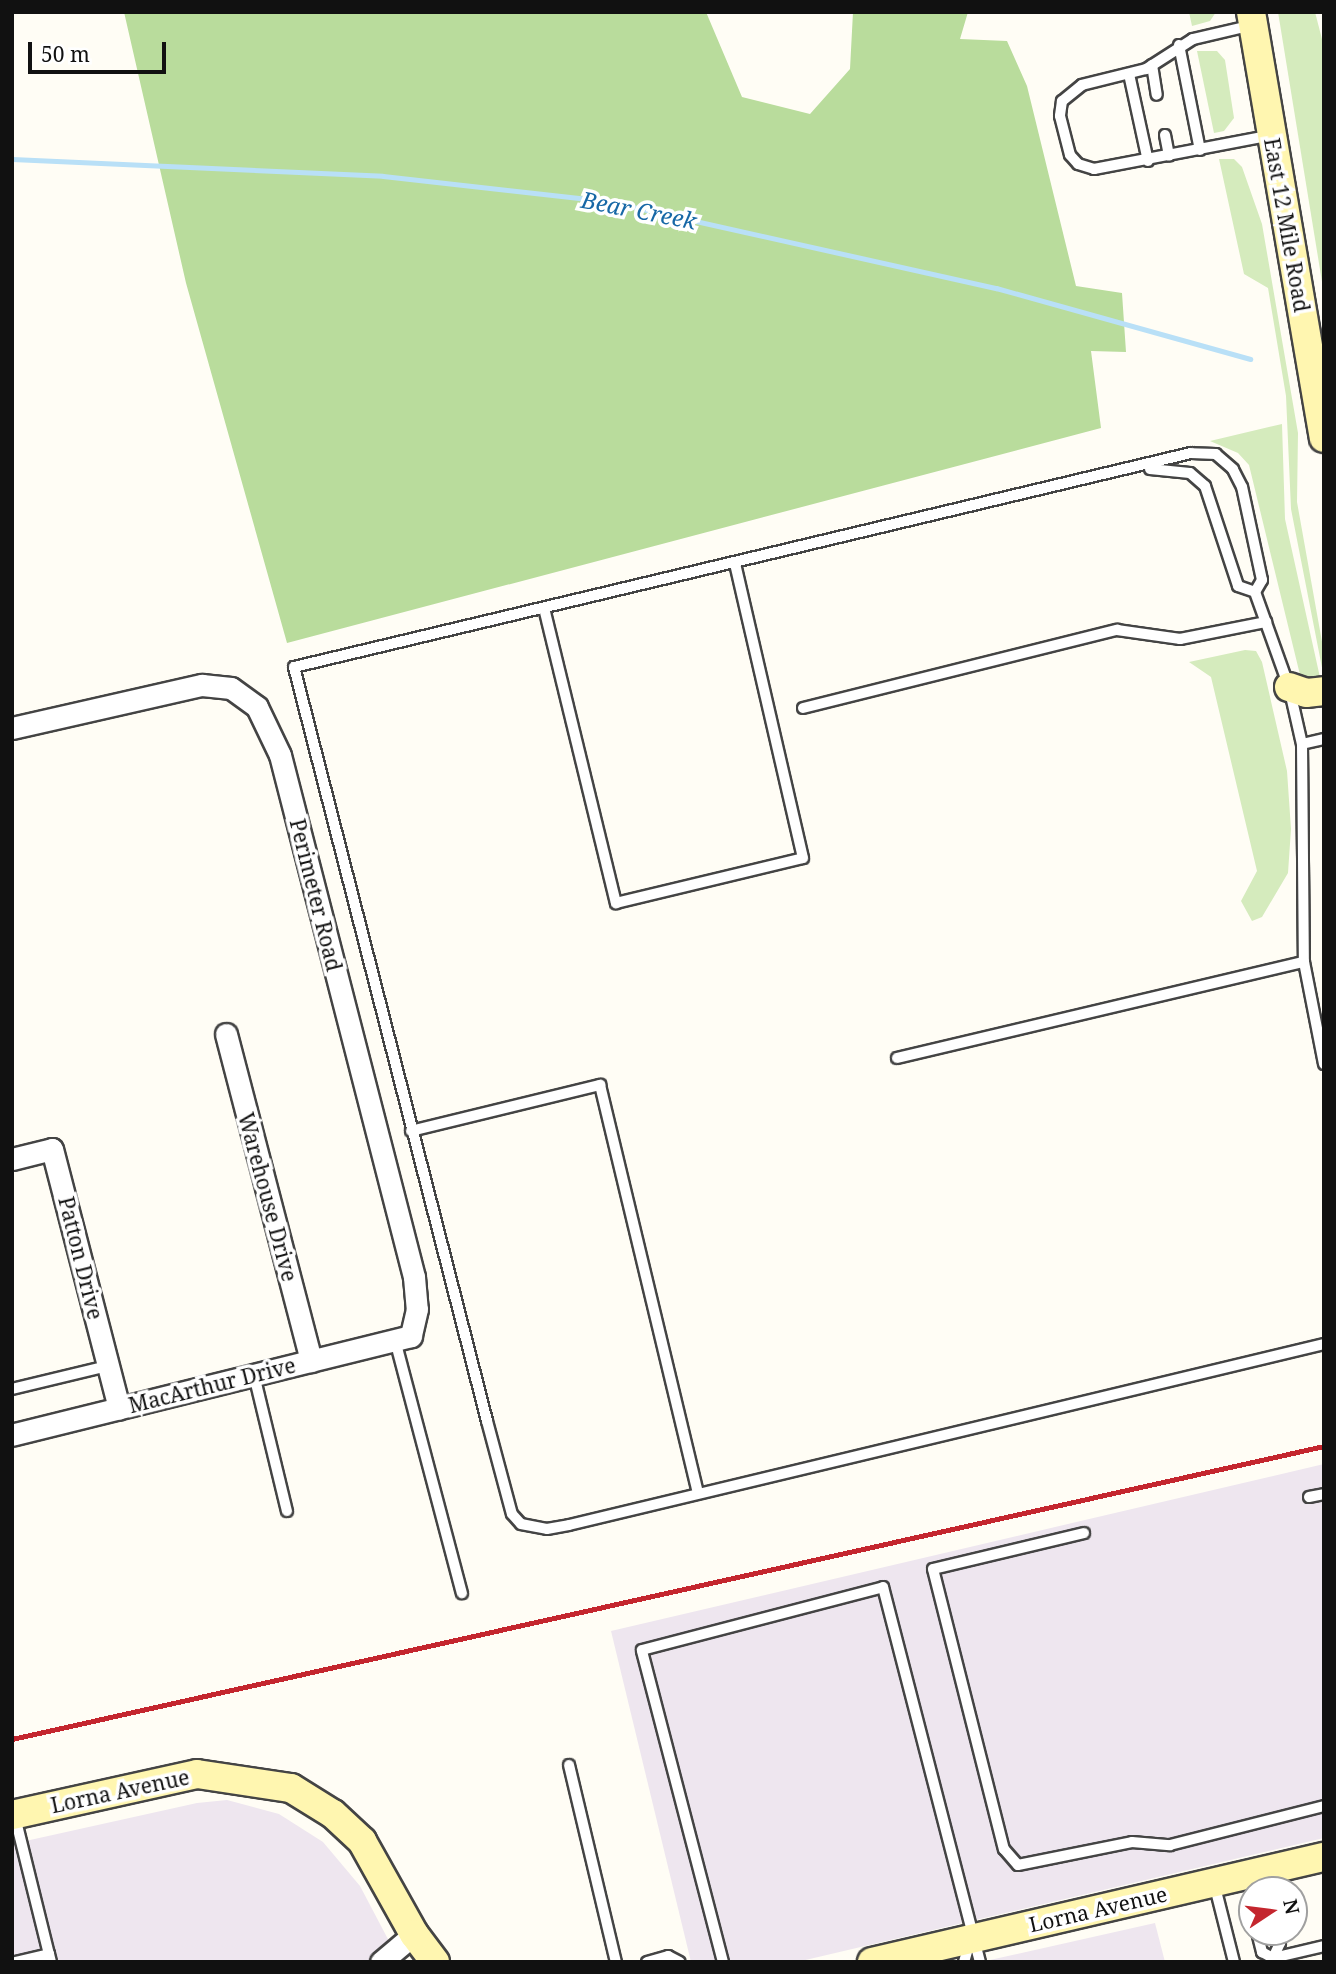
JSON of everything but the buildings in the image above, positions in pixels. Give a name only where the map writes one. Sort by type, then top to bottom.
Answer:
[{"type":"street","name":"East 12 Mile Road","points":[[1252,19],[1324,438]]},
{"type":"street","name":"Perimeter Road","points":[[12,728],[202,685],[231,688],[245,696],[266,721],[280,755],[414,1276],[417,1309],[403,1338]]},
{"type":"street","points":[[1289,687],[1306,692],[1324,691]]},
{"type":"street","name":"Warehouse Drive","points":[[226,1034],[311,1361]]},
{"type":"street","name":"Patton Drive","points":[[12,1159],[52,1149],[119,1408]]},
{"type":"street","name":"MacArthur Drive","points":[[12,1434],[403,1338]]},
{"type":"street","name":"Lorna Avenue","points":[[13,1814],[197,1774],[291,1788],[333,1814],[362,1841],[414,1934],[435,1962]]},
{"type":"street","name":"Lorna Avenue","points":[[1275,1876],[1324,1857]]},
{"type":"street","name":"Lorna Avenue","points":[[872,1962],[918,1956],[972,1954],[1214,1883],[1238,1882]]},
{"type":"street","points":[[381,1962],[414,1934]]},
{"type":"lane","points":[[1252,19],[1180,45],[1152,65],[1071,90],[1062,101],[1060,116],[1065,143],[1078,164],[1094,169],[1272,135]]},
{"type":"lane","points":[[1180,45],[1200,150]]},
{"type":"lane","points":[[1152,65],[1157,95]]},
{"type":"lane","points":[[1129,74],[1147,161]]},
{"type":"lane","points":[[1165,135],[1169,156]]},
{"type":"lane","points":[[1255,592],[1262,580],[1242,487],[1233,469],[1216,454],[1191,453],[294,667],[411,1131],[512,1514],[521,1524],[547,1529],[1324,1344]]},
{"type":"lane","points":[[1122,471],[1168,467],[1190,473],[1205,486],[1238,586],[1255,592]]},
{"type":"lane","points":[[544,608],[616,903],[803,858],[735,563]]},
{"type":"lane","points":[[1255,592],[1289,687],[1302,744],[1304,962],[1324,1065]]},
{"type":"lane","points":[[803,708],[1117,630],[1180,639],[1266,622]]},
{"type":"lane","points":[[1302,744],[1324,739]]},
{"type":"lane","points":[[897,1058],[1304,962]]},
{"type":"lane","points":[[411,1131],[600,1085],[698,1492]]},
{"type":"lane","points":[[403,1338],[462,1593]]},
{"type":"lane","points":[[12,1389],[108,1366]]},
{"type":"lane","points":[[254,1375],[287,1511]]},
{"type":"lane","points":[[1309,1497],[1324,1494]]},
{"type":"lane","points":[[1084,1533],[933,1569],[1003,1849],[1018,1866],[1132,1842],[1170,1845],[1324,1806]]},
{"type":"lane","points":[[723,1962],[642,1650],[884,1587],[972,1954]]},
{"type":"lane","points":[[569,1765],[616,1962]]},
{"type":"lane","points":[[13,1814],[50,1958],[15,1962]]},
{"type":"lane","points":[[1214,1883],[1234,1962]]},
{"type":"lane","points":[[1260,1946],[1262,1952],[1273,1960],[1324,1946]]},
{"type":"lane","points":[[647,1962],[668,1956],[680,1962]]},
{"type":"shaded area","points":[[1324,1464],[1324,1838],[797,1962],[691,1962],[611,1631]]},
{"type":"shaded area","points":[[227,1800],[279,1814],[323,1842],[360,1886],[400,1962],[12,1962],[12,1844],[197,1803]]},
{"type":"shaded area","points":[[1155,1923],[1165,1962],[981,1962]]},
{"type":"green space","points":[[124,12],[706,12],[742,97],[810,114],[850,69],[853,12],[968,12],[960,39],[1007,41],[1027,86],[1076,286],[1122,293],[1126,352],[1091,351],[1101,428],[287,643],[186,283]]},
{"type":"green space","points":[[1189,12],[1216,12],[1210,21],[1192,26]]},
{"type":"green space","points":[[1278,12],[1315,12],[1324,47],[1324,294]]},
{"type":"green space","points":[[1197,51],[1217,51],[1225,60],[1234,118],[1224,131],[1214,133]]},
{"type":"green space","points":[[1219,159],[1234,159],[1242,167],[1262,224],[1298,433],[1297,502],[1324,653],[1324,678],[1291,509],[1286,396],[1268,288],[1244,274]]},
{"type":"green space","points":[[1282,424],[1285,519],[1321,682],[1301,679],[1249,465],[1238,453],[1210,441]]},
{"type":"green space","points":[[1245,650],[1256,651],[1262,662],[1287,771],[1291,829],[1288,873],[1262,917],[1252,921],[1241,901],[1257,871],[1211,677],[1189,662]]},
{"type":"waterway","name":"Bear Creek","points":[[12,159],[383,176],[606,201],[996,288],[1250,359]]},
{"type":"railway","points":[[12,1739],[1324,1446]]}]
